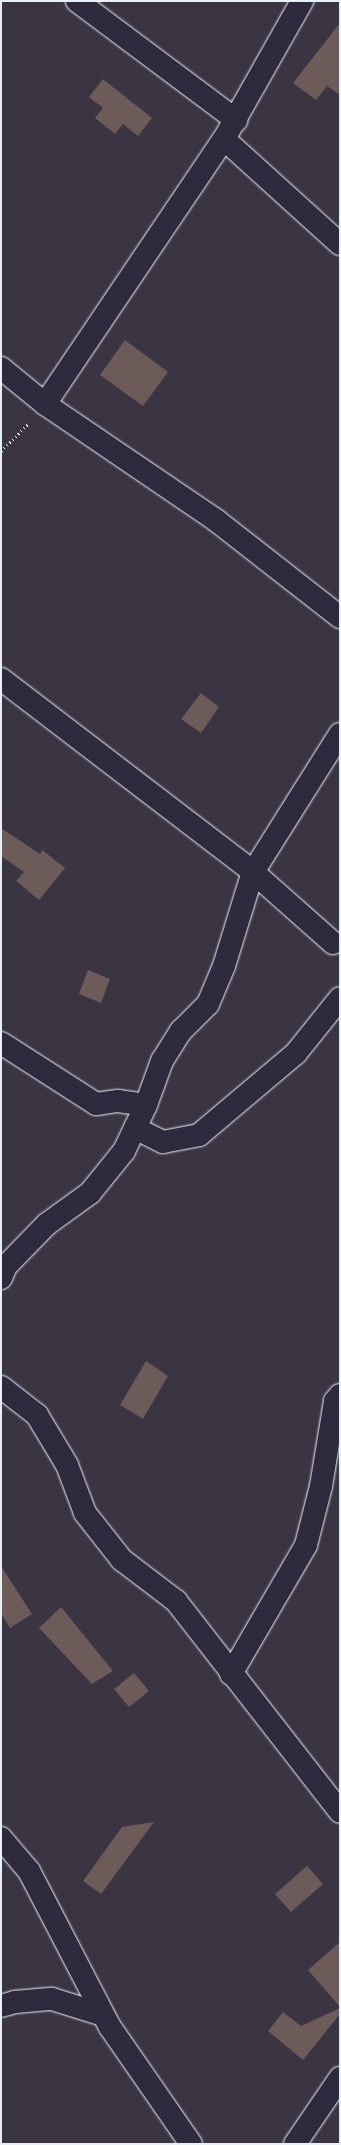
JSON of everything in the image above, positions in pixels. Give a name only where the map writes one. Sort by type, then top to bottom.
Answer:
[{"type":"street","points":[[77,1],[236,120]]},
{"type":"street","points":[[45,404],[224,139],[302,1]]},
{"type":"street","points":[[224,139],[340,244]]},
{"type":"street","points":[[1,368],[45,404],[217,521],[340,617]]},
{"type":"street","points":[[1,679],[253,872],[333,943]]},
{"type":"street","points":[[1,1278],[6,1266],[47,1224],[90,1193],[124,1150],[146,1105],[162,1061],[180,1031],[208,1004],[224,966],[253,872],[340,734]]},
{"type":"street","points":[[135,1128],[163,1142],[199,1135],[296,1053],[340,998]]},
{"type":"street","points":[[1,1043],[96,1104],[118,1101],[146,1105]]},
{"type":"street","points":[[1,1387],[37,1415],[67,1465],[85,1514],[122,1560],[176,1601],[231,1674],[340,1812]]},
{"type":"street","points":[[231,1674],[306,1544],[321,1486],[335,1401],[340,1395]]},
{"type":"street","points":[[1,1838],[29,1871],[103,2015],[191,2144]]},
{"type":"street","points":[[1,2006],[15,2002],[52,1999],[103,2015]]},
{"type":"street","points":[[295,2144],[340,2078]]},
{"type":"path","points":[[1,451],[17,438],[45,404]]},
{"type":"building","points":[[340,23],[340,95],[327,86],[316,100],[293,83]]},
{"type":"building","points":[[103,79],[152,118],[138,136],[123,124],[115,134],[95,118],[103,108],[89,97]]},
{"type":"building","points":[[125,340],[168,372],[143,406],[100,375]]},
{"type":"building","points":[[201,693],[219,707],[201,733],[181,719]]},
{"type":"building","points":[[1,828],[40,854],[42,850],[65,868],[39,900],[16,881],[24,872],[1,856]]},
{"type":"building","points":[[88,970],[110,979],[101,1003],[79,994]]},
{"type":"building","points":[[146,1361],[168,1376],[143,1419],[120,1405]]},
{"type":"building","points":[[1,1566],[32,1614],[10,1628],[1,1613]]},
{"type":"building","points":[[61,1607],[113,1671],[92,1684],[39,1628]]},
{"type":"building","points":[[134,1673],[149,1691],[129,1707],[114,1689]]},
{"type":"building","points":[[154,1822],[101,1894],[83,1881],[122,1827]]},
{"type":"building","points":[[307,1866],[323,1884],[291,1912],[275,1894]]},
{"type":"building","points":[[340,1942],[340,2007],[308,1970]]},
{"type":"building","points":[[340,2008],[340,2014],[303,2060],[268,2031],[283,2012],[301,2026]]}]
